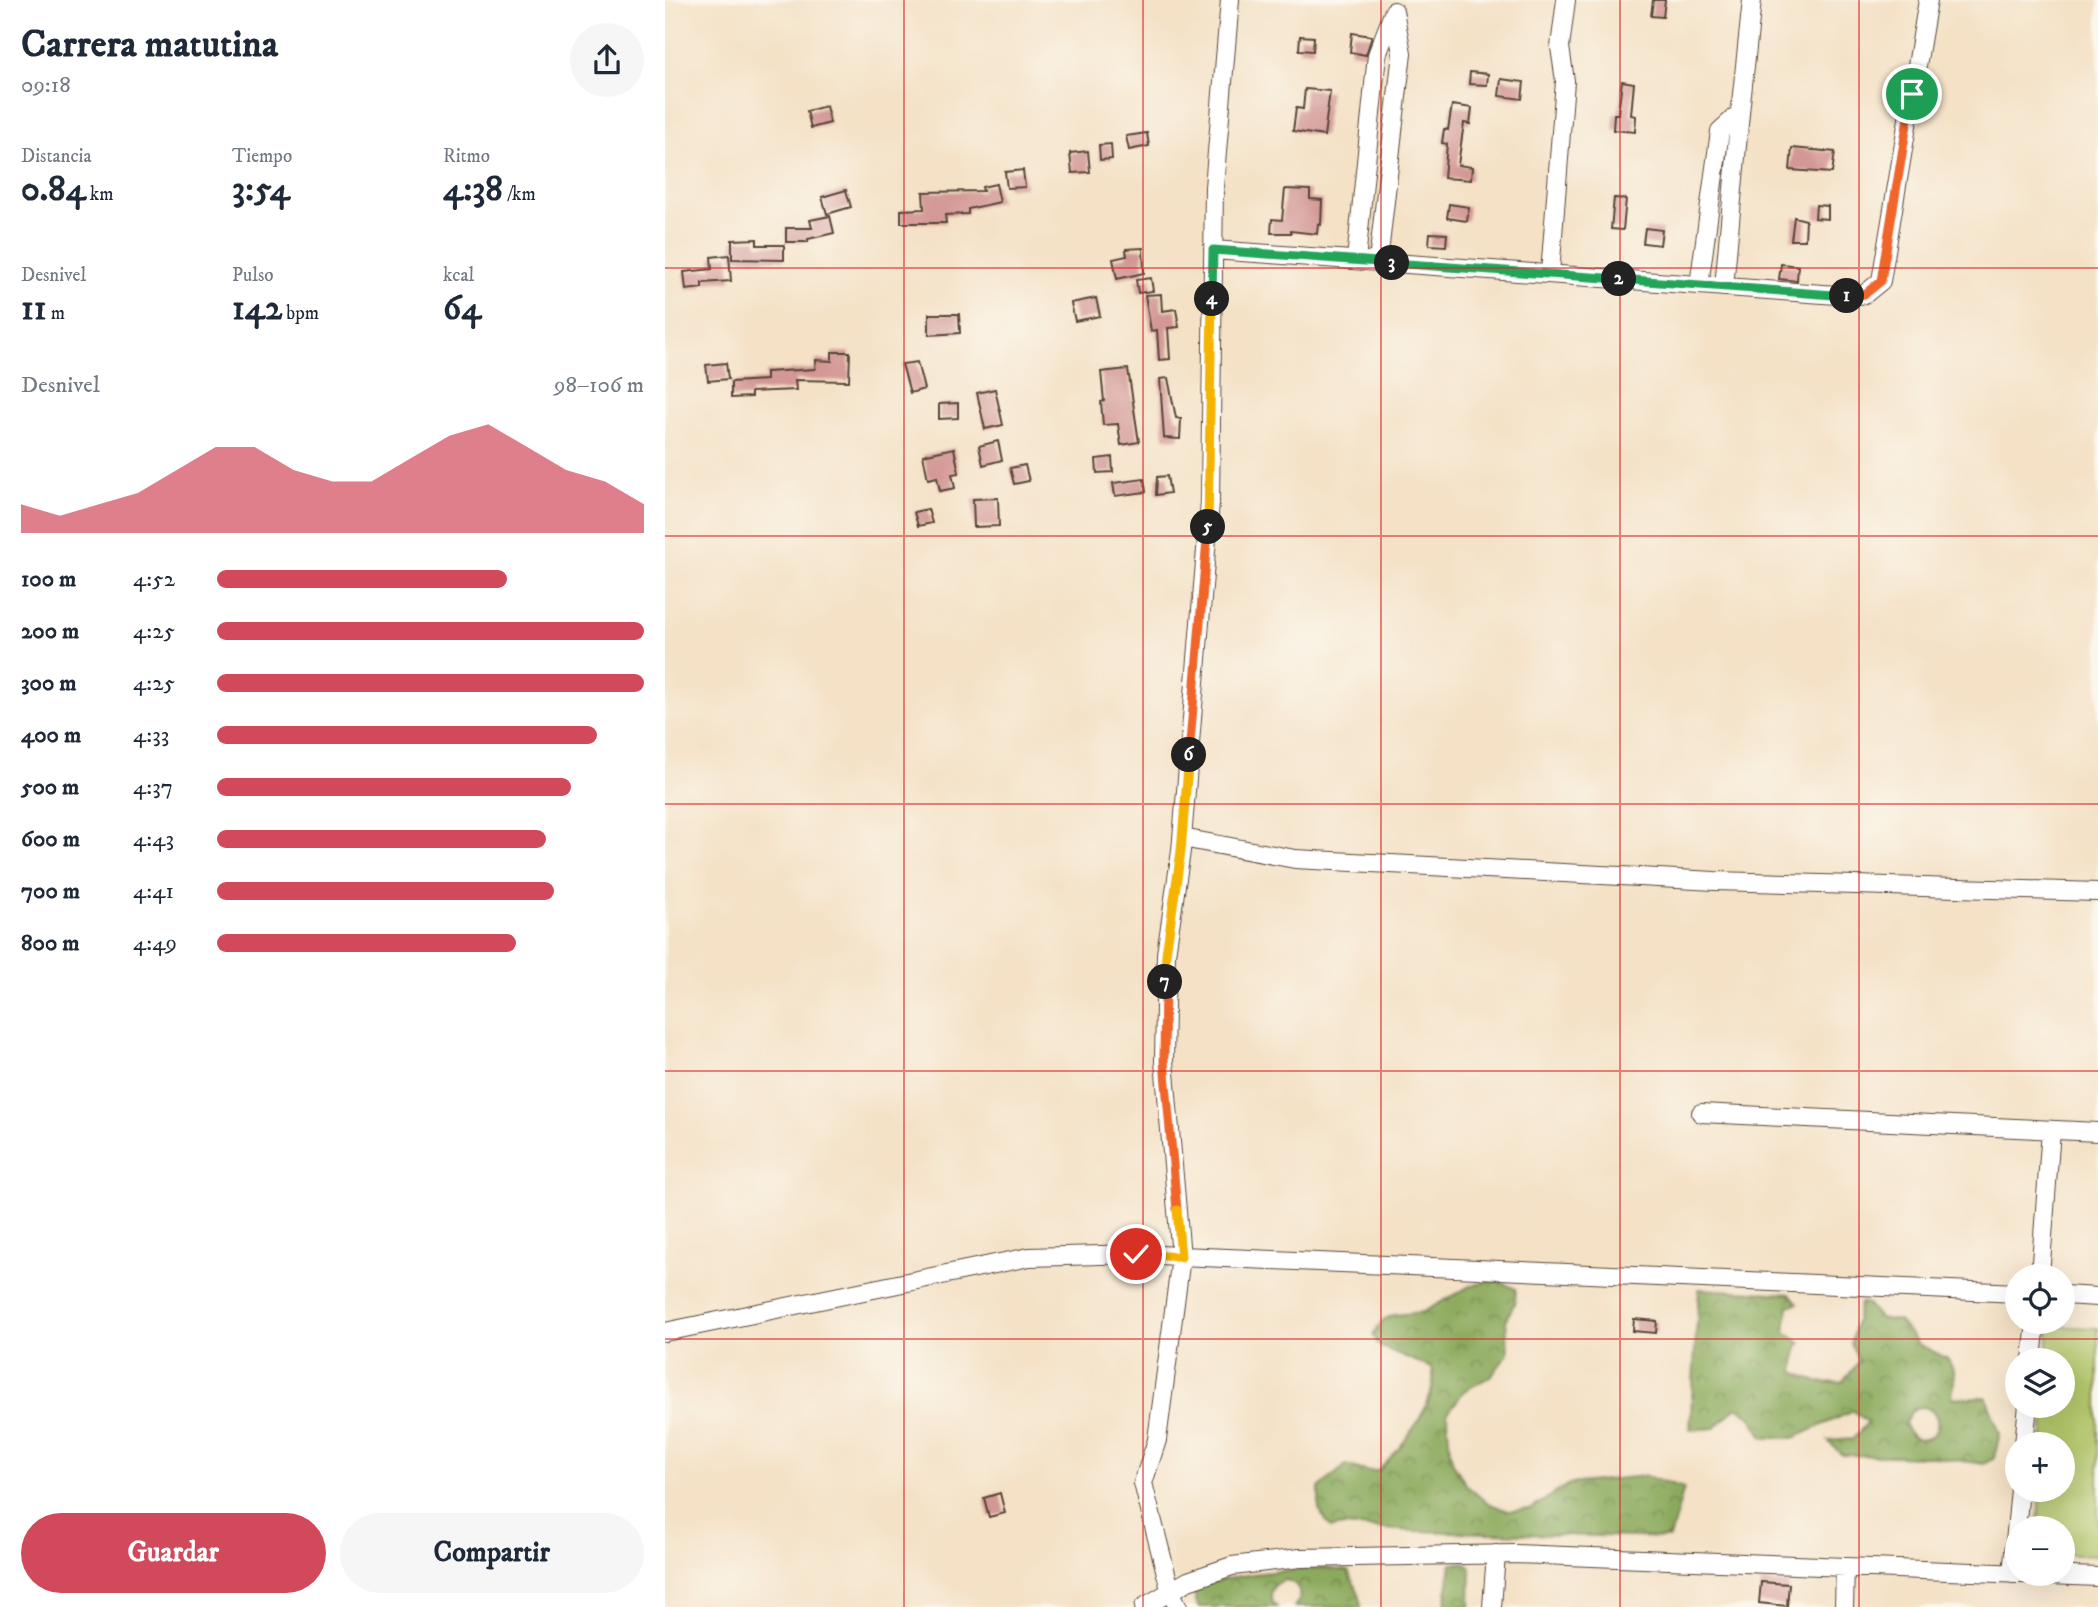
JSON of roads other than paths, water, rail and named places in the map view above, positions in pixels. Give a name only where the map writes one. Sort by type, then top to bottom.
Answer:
[{"type":"street","points":[[1174,1600],[1143,1483],[1157,1440],[1181,1257],[1164,1061],[1166,954],[1182,838],[1210,502],[1214,187],[1230,0]]},
{"type":"street","points":[[1550,274],[1565,81],[1560,47],[1566,0]]},
{"type":"street","points":[[1724,287],[1752,0]]},
{"type":"street","points":[[1213,250],[1851,296],[1865,294],[1881,281],[1928,0]]},
{"type":"street","points":[[1356,260],[1377,55],[1395,5]]},
{"type":"street","points":[[1378,262],[1402,53],[1395,5]]},
{"type":"street","points":[[1699,285],[1720,131],[1740,113]]},
{"type":"street","points":[[1182,838],[1295,859],[1715,881],[2098,892]]},
{"type":"street","points":[[1701,1114],[2098,1132]]},
{"type":"street","points":[[2041,1264],[2051,1129]]},
{"type":"street","points":[[665,1332],[1029,1257],[1136,1254],[2005,1292]]},
{"type":"street","points":[[2075,1296],[2098,1297]]},
{"type":"street","points":[[1492,1607],[1496,1554]]},
{"type":"street","points":[[1144,1607],[1174,1600],[1188,1581],[1232,1566],[1300,1558],[1496,1554],[2005,1574]]},
{"type":"street","points":[[1844,1607],[1846,1567]]},
{"type":"street","points":[[2075,1576],[2098,1577]]}]
